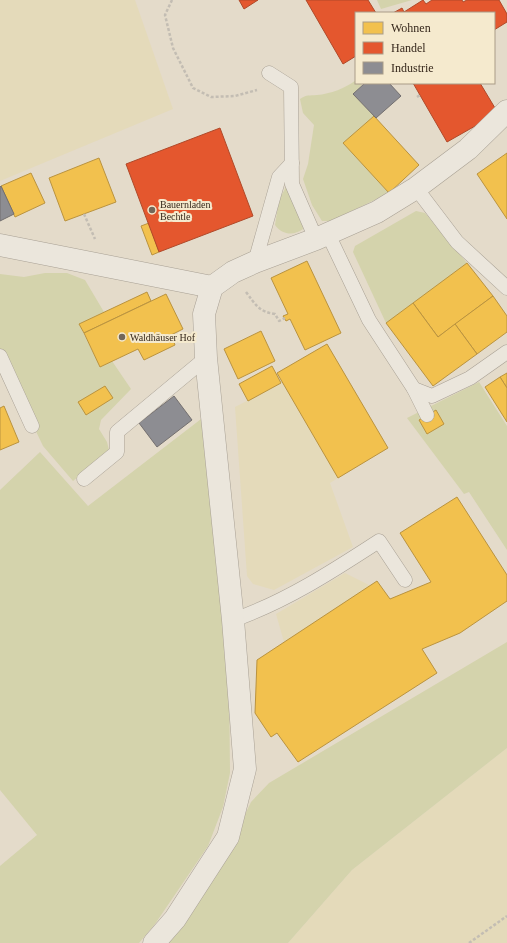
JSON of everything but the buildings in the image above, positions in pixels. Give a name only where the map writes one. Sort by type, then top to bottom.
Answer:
[{"type":"street","points":[[154,943],[175,919],[228,836],[245,769],[233,620],[206,358],[204,314],[212,287],[233,272],[255,262],[322,237],[377,212],[416,188],[468,149],[507,111]]},
{"type":"street","points":[[0,245],[212,287]]},
{"type":"lane","points":[[269,73],[291,87],[292,184],[369,320],[414,389],[428,414]]},
{"type":"lane","points":[[255,262],[279,177],[292,163]]},
{"type":"lane","points":[[416,188],[457,242],[507,288]]},
{"type":"lane","points":[[414,389],[432,396],[470,378],[507,352]]},
{"type":"lane","points":[[0,356],[32,426]]},
{"type":"lane","points":[[84,479],[117,452],[117,432],[206,358]]},
{"type":"lane","points":[[233,620],[263,610],[342,565],[379,541],[405,580]]},
{"type":"path","points":[[172,0],[165,15],[173,48],[193,88],[211,97],[235,96],[284,82]]},
{"type":"path","points":[[233,272],[254,304],[265,313],[275,314],[279,321],[285,318]]},
{"type":"path","points":[[469,943],[507,916]]},
{"type":"shaded area","points":[[0,0],[135,0],[173,109],[0,181]]},
{"type":"shaded area","points":[[282,383],[338,478],[330,483],[353,547],[274,590],[253,584],[247,576],[235,407]]},
{"type":"shaded area","points":[[345,573],[371,586],[284,642],[276,614]]},
{"type":"shaded area","points":[[507,748],[507,943],[288,943],[352,870]]},
{"type":"green space","points":[[377,0],[412,0],[381,9]]},
{"type":"green space","points":[[355,81],[355,84],[362,85],[353,94],[374,116],[343,143],[389,193],[331,221],[322,221],[312,205],[303,179],[308,164],[314,125],[303,113],[300,99],[306,96],[332,92],[348,86]]},
{"type":"green space","points":[[287,185],[302,219],[303,229],[296,233],[285,233],[275,225],[279,200]]},
{"type":"green space","points":[[416,211],[425,213],[467,263],[386,323],[353,252],[355,246]]},
{"type":"green space","points":[[45,273],[67,273],[85,280],[104,312],[79,324],[100,367],[112,361],[131,389],[101,420],[99,429],[107,442],[109,450],[73,481],[43,446],[0,356],[0,274],[24,277]]},
{"type":"green space","points":[[479,382],[507,426],[507,550],[469,492],[464,494],[407,418]]},
{"type":"green space","points":[[205,416],[229,672],[230,773],[223,807],[208,846],[155,924],[139,943],[0,943],[0,866],[37,835],[0,790],[0,490],[40,452],[88,506]]},
{"type":"green space","points":[[507,642],[507,748],[352,870],[288,943],[165,943],[235,835],[251,802],[269,783]]},
{"type":"place","name":"Bauernladen Bechtle","points":[[152,210]]},
{"type":"place","name":"Waldhäuser Hof","points":[[122,337]]}]
